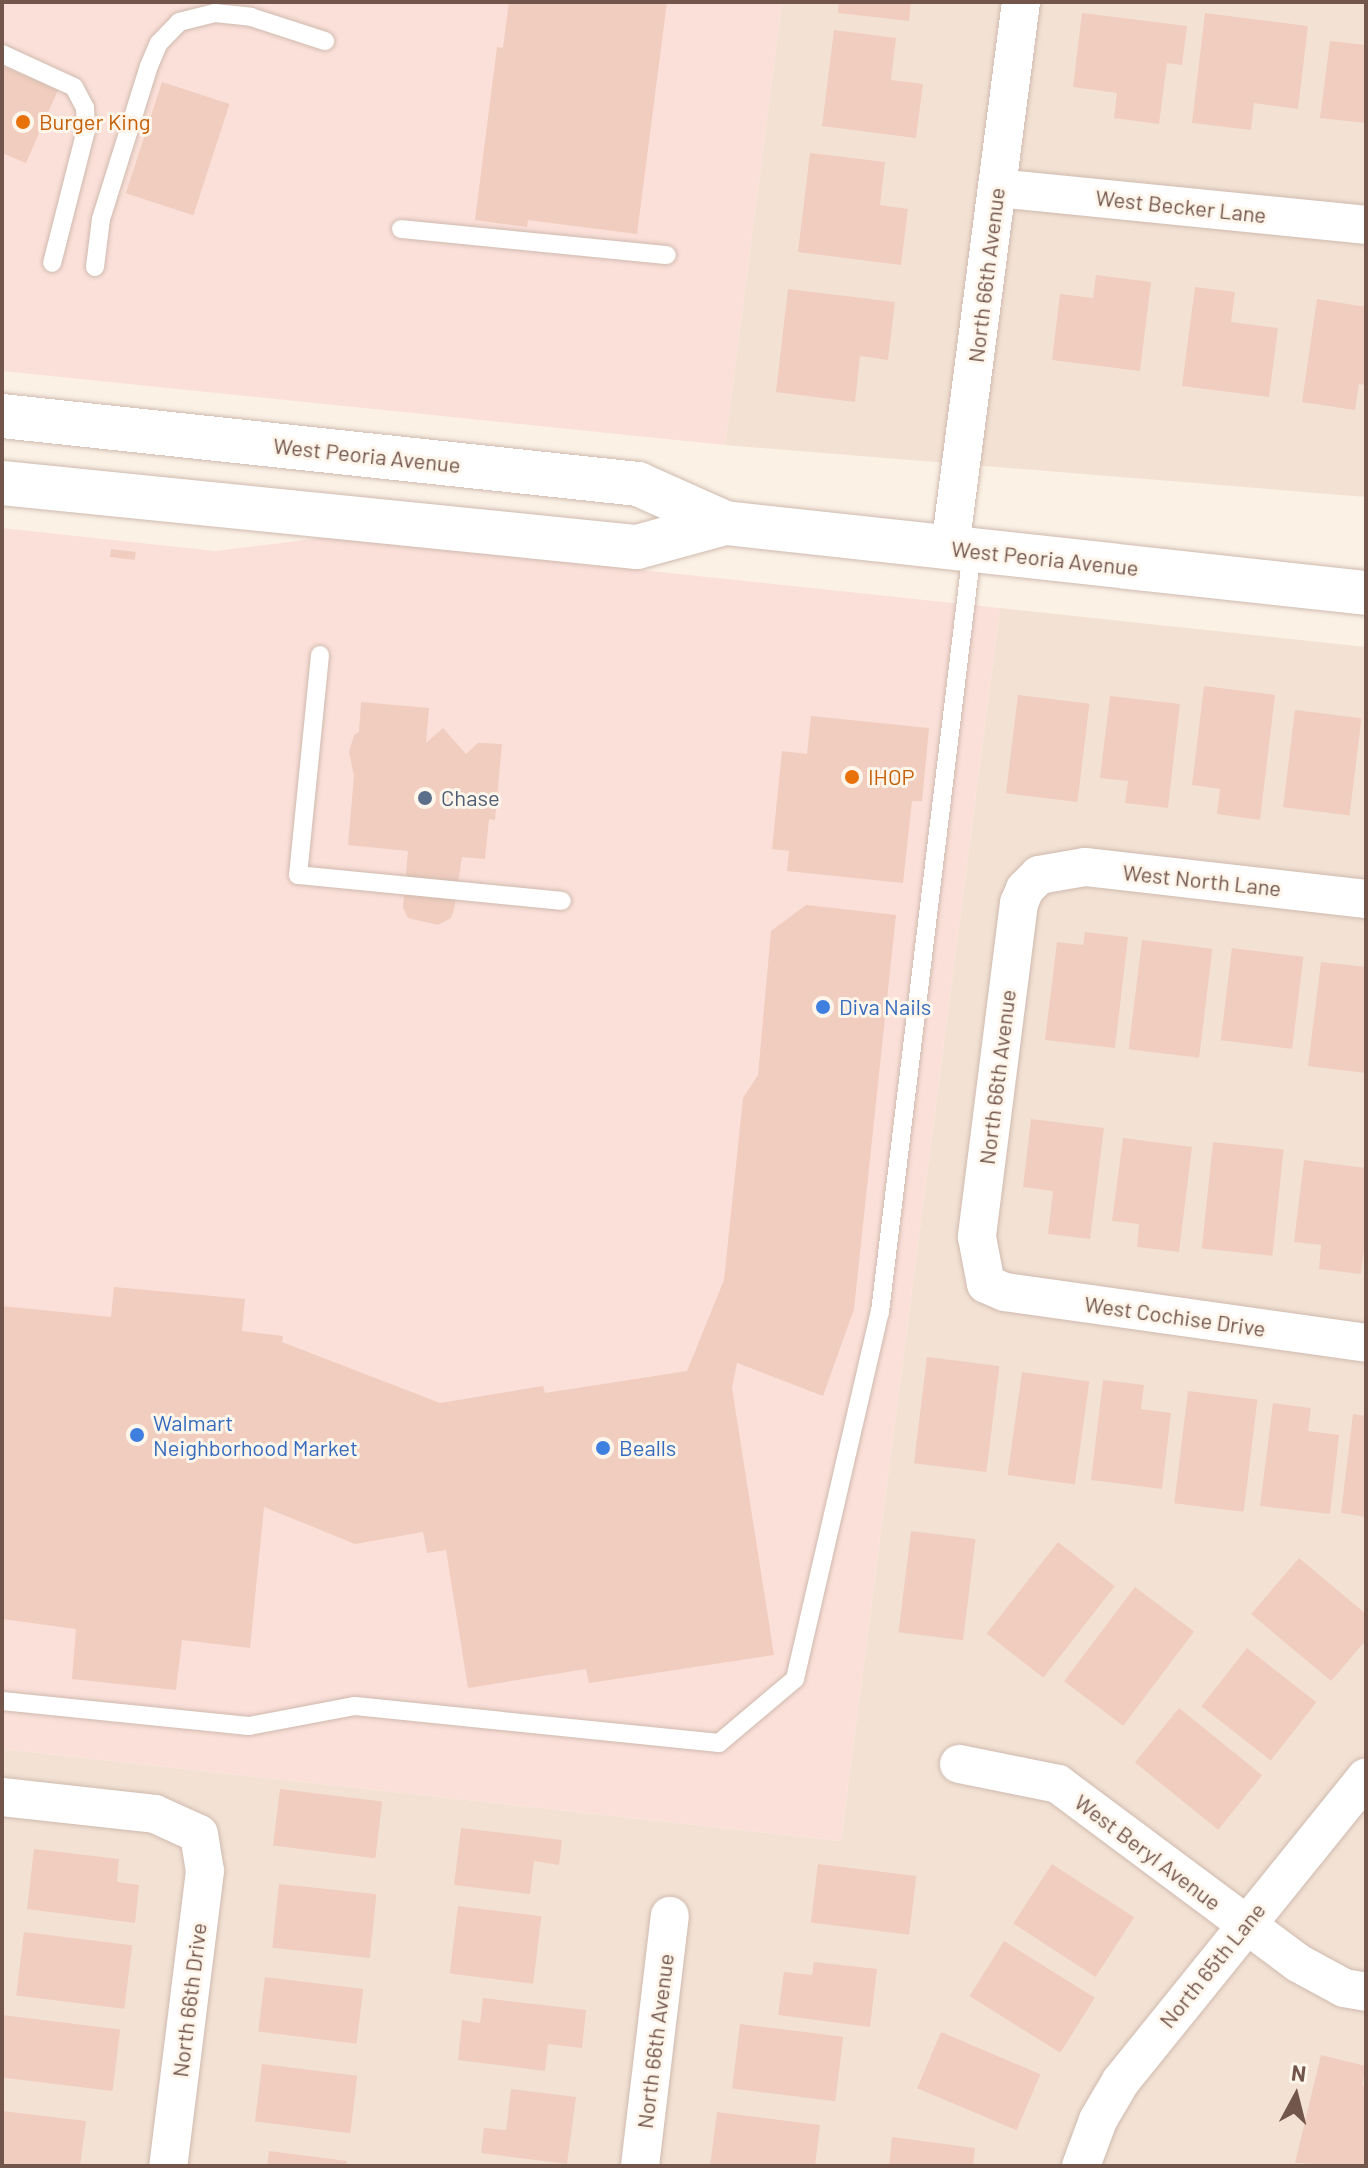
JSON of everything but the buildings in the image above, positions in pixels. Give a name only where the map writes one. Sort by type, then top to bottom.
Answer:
[{"type":"main road","name":"West Peoria Avenue","points":[[2,416],[638,484],[725,523],[1366,593]]},
{"type":"main road","name":"West Peoria Avenue","points":[[2,483],[637,547],[725,523]]},
{"type":"street","name":"North 66th Avenue","points":[[961,550],[997,188],[1021,2]]},
{"type":"street","name":"West Becker Lane","points":[[997,188],[1366,225]]},
{"type":"street","name":"West North Lane","points":[[1039,875],[1085,867],[1366,899]]},
{"type":"street","name":"North 66th Avenue","points":[[986,1284],[977,1237],[1019,903],[1025,889],[1039,875]]},
{"type":"street","name":"West Cochise Drive","points":[[986,1284],[1005,1292],[1366,1343]]},
{"type":"street","name":"West Beryl Avenue","points":[[959,1764],[1058,1784],[1298,1963],[1344,1988],[1366,1992]]},
{"type":"street","name":"North 65th Lane","points":[[1081,2166],[1098,2120],[1121,2081],[1366,1777]]},
{"type":"street","name":"North 66th Drive","points":[[2,1797],[155,1814],[199,1834],[205,1871],[168,2166]]},
{"type":"street","name":"North 66th Avenue","points":[[640,2166],[670,1916]]},
{"type":"lane","points":[[95,267],[101,219],[149,66],[159,43],[179,22],[215,13],[251,17],[325,41]]},
{"type":"lane","points":[[2,54],[74,87],[85,108],[86,130],[52,263]]},
{"type":"lane","points":[[401,229],[667,255]]},
{"type":"lane","points":[[2,1701],[249,1726],[355,1706],[719,1743],[795,1679],[880,1312],[961,550]]},
{"type":"lane","points":[[320,655],[298,875],[562,901]]},
{"type":"shaded area","points":[[2,2],[782,2],[725,445],[2,371]]},
{"type":"shaded area","points":[[782,2],[1366,2],[1366,497],[725,445]]},
{"type":"shaded area","points":[[2,528],[215,551],[329,537],[1000,608],[841,1841],[2,1749]]},
{"type":"shaded area","points":[[1000,608],[1366,647],[1366,2166],[2,2166],[2,1749],[841,1841]]},
{"type":"place","name":"Burger King","points":[[23,122]]},
{"type":"place","name":"IHOP","points":[[852,777]]},
{"type":"place","name":"Chase","points":[[425,798]]},
{"type":"place","name":"Diva Nails","points":[[823,1007]]},
{"type":"place","name":"Walmart Neighborhood Market","points":[[137,1435]]},
{"type":"place","name":"Bealls","points":[[603,1448]]}]
